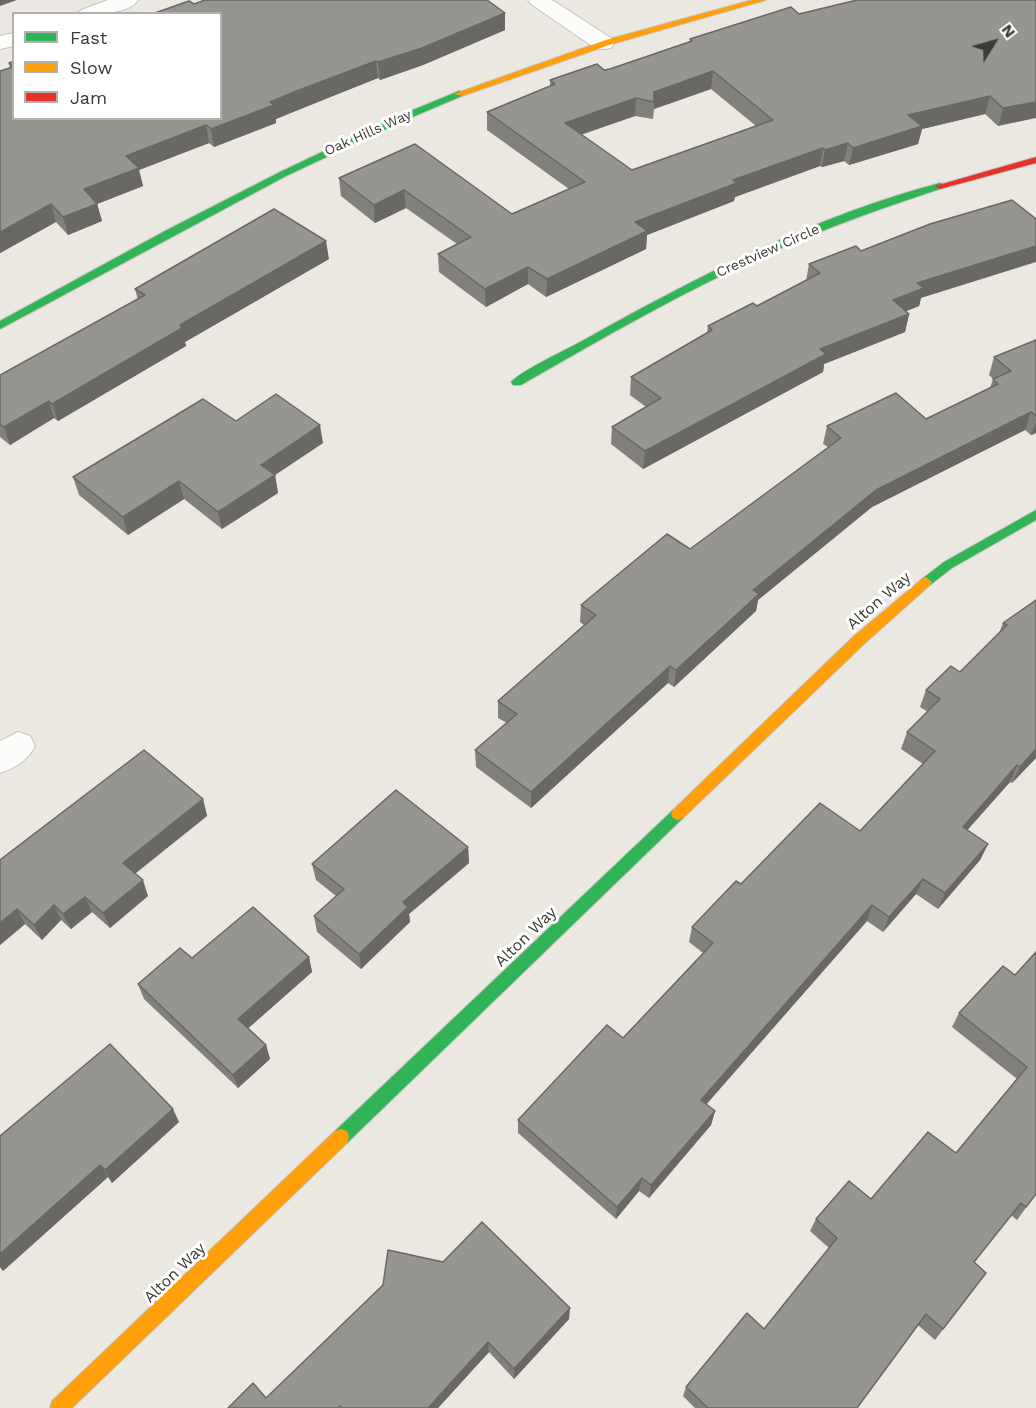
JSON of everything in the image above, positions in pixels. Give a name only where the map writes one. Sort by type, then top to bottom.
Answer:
[{"type":"street","points":[[94,12],[128,0]]},
{"type":"street","points":[[538,0],[603,43]]},
{"type":"street","name":"Oak Hills Way","points":[[0,326],[205,214],[362,135],[478,87],[603,43],[762,0]]},
{"type":"street","name":"Crestview Circle","points":[[517,382],[650,308],[767,250],[892,201],[952,182],[1036,160]]},
{"type":"street","name":"Alton Way","points":[[58,1408],[859,640],[903,600],[948,565],[1036,514]]},
{"type":"building","points":[[205,0],[487,0],[505,13],[422,48],[376,61],[299,90],[270,102],[274,105],[211,129],[206,125],[126,156],[139,168],[84,189],[97,204],[63,217],[51,204],[0,232],[0,71],[12,67],[12,120],[222,120],[222,12],[158,12],[189,1],[194,4]]},
{"type":"building","points":[[857,0],[1036,0],[1036,102],[1003,108],[990,96],[908,115],[922,126],[853,148],[848,143],[825,150],[823,148],[733,180],[737,183],[635,222],[647,231],[547,279],[528,267],[485,289],[438,254],[471,237],[404,190],[374,205],[339,178],[415,144],[512,214],[585,182],[487,112],[555,84],[550,80],[597,64],[604,70],[610,69],[692,41],[690,39],[791,7],[799,14]],"holes":[[[713,71],[773,120],[632,170],[565,123],[636,98],[654,102],[654,92]]]},
{"type":"building","points":[[1012,200],[1036,219],[1036,246],[917,283],[924,288],[893,300],[909,314],[820,349],[826,354],[645,451],[612,427],[661,398],[631,377],[712,330],[708,326],[753,303],[757,306],[820,273],[809,264],[856,246],[861,251],[930,224]]},
{"type":"building","points":[[274,209],[326,241],[180,325],[182,328],[52,404],[49,401],[4,427],[0,424],[0,375],[145,295],[135,289]]},
{"type":"building","points":[[1036,340],[1036,416],[1031,412],[876,490],[753,590],[759,594],[676,670],[670,666],[531,792],[475,750],[517,714],[498,701],[596,615],[581,605],[667,534],[690,549],[841,438],[827,426],[896,393],[926,419],[998,384],[993,379],[1011,371],[994,357]]},
{"type":"building","points":[[276,394],[320,425],[261,465],[275,475],[218,512],[179,481],[123,517],[73,477],[203,399],[236,421]]},
{"type":"building","points":[[1036,600],[1036,749],[1020,767],[1017,765],[963,827],[988,844],[945,893],[923,879],[889,917],[872,905],[701,1100],[715,1111],[651,1185],[642,1178],[617,1207],[518,1120],[607,1025],[623,1038],[713,943],[692,927],[736,881],[741,884],[820,803],[860,831],[935,751],[907,732],[940,699],[926,690],[951,666],[960,672],[1007,625],[1003,623]]},
{"type":"building","points":[[144,750],[203,799],[123,863],[143,880],[103,913],[85,897],[63,914],[54,905],[34,925],[17,909],[0,923],[0,860]]},
{"type":"building","points":[[396,790],[468,847],[403,902],[408,907],[359,954],[314,916],[344,889],[312,864]]},
{"type":"building","points":[[253,907],[309,957],[238,1019],[266,1045],[233,1075],[138,984],[180,948],[192,958]]},
{"type":"building","points":[[1036,952],[1036,1194],[1026,1207],[1021,1203],[974,1262],[986,1273],[943,1329],[926,1314],[857,1408],[708,1408],[686,1387],[747,1313],[764,1329],[837,1238],[816,1219],[849,1181],[871,1199],[928,1132],[956,1153],[1027,1067],[959,1013],[1003,966],[1015,975]]},
{"type":"building","points":[[110,1044],[173,1109],[105,1170],[100,1165],[0,1254],[0,1136]]},
{"type":"building","points":[[482,1222],[570,1308],[514,1369],[488,1342],[428,1408],[342,1408],[340,1406],[338,1408],[228,1408],[253,1383],[266,1398],[383,1285],[388,1250],[443,1262]]},
{"type":"traffic: fast","points":[[0,326],[169,233],[283,174],[399,119],[459,94]]},
{"type":"traffic: fast","points":[[517,382],[657,304],[743,261],[840,220],[940,186]]},
{"type":"traffic: fast","points":[[926,582],[948,565],[1036,514]]},
{"type":"traffic: fast","points":[[341,1137],[678,814]]},
{"type":"traffic: slow","points":[[459,94],[609,42],[762,0]]},
{"type":"traffic: slow","points":[[678,814],[859,640],[926,582]]},
{"type":"traffic: slow","points":[[59,1408],[341,1137]]},
{"type":"traffic: jam","points":[[940,186],[1036,160]]}]
